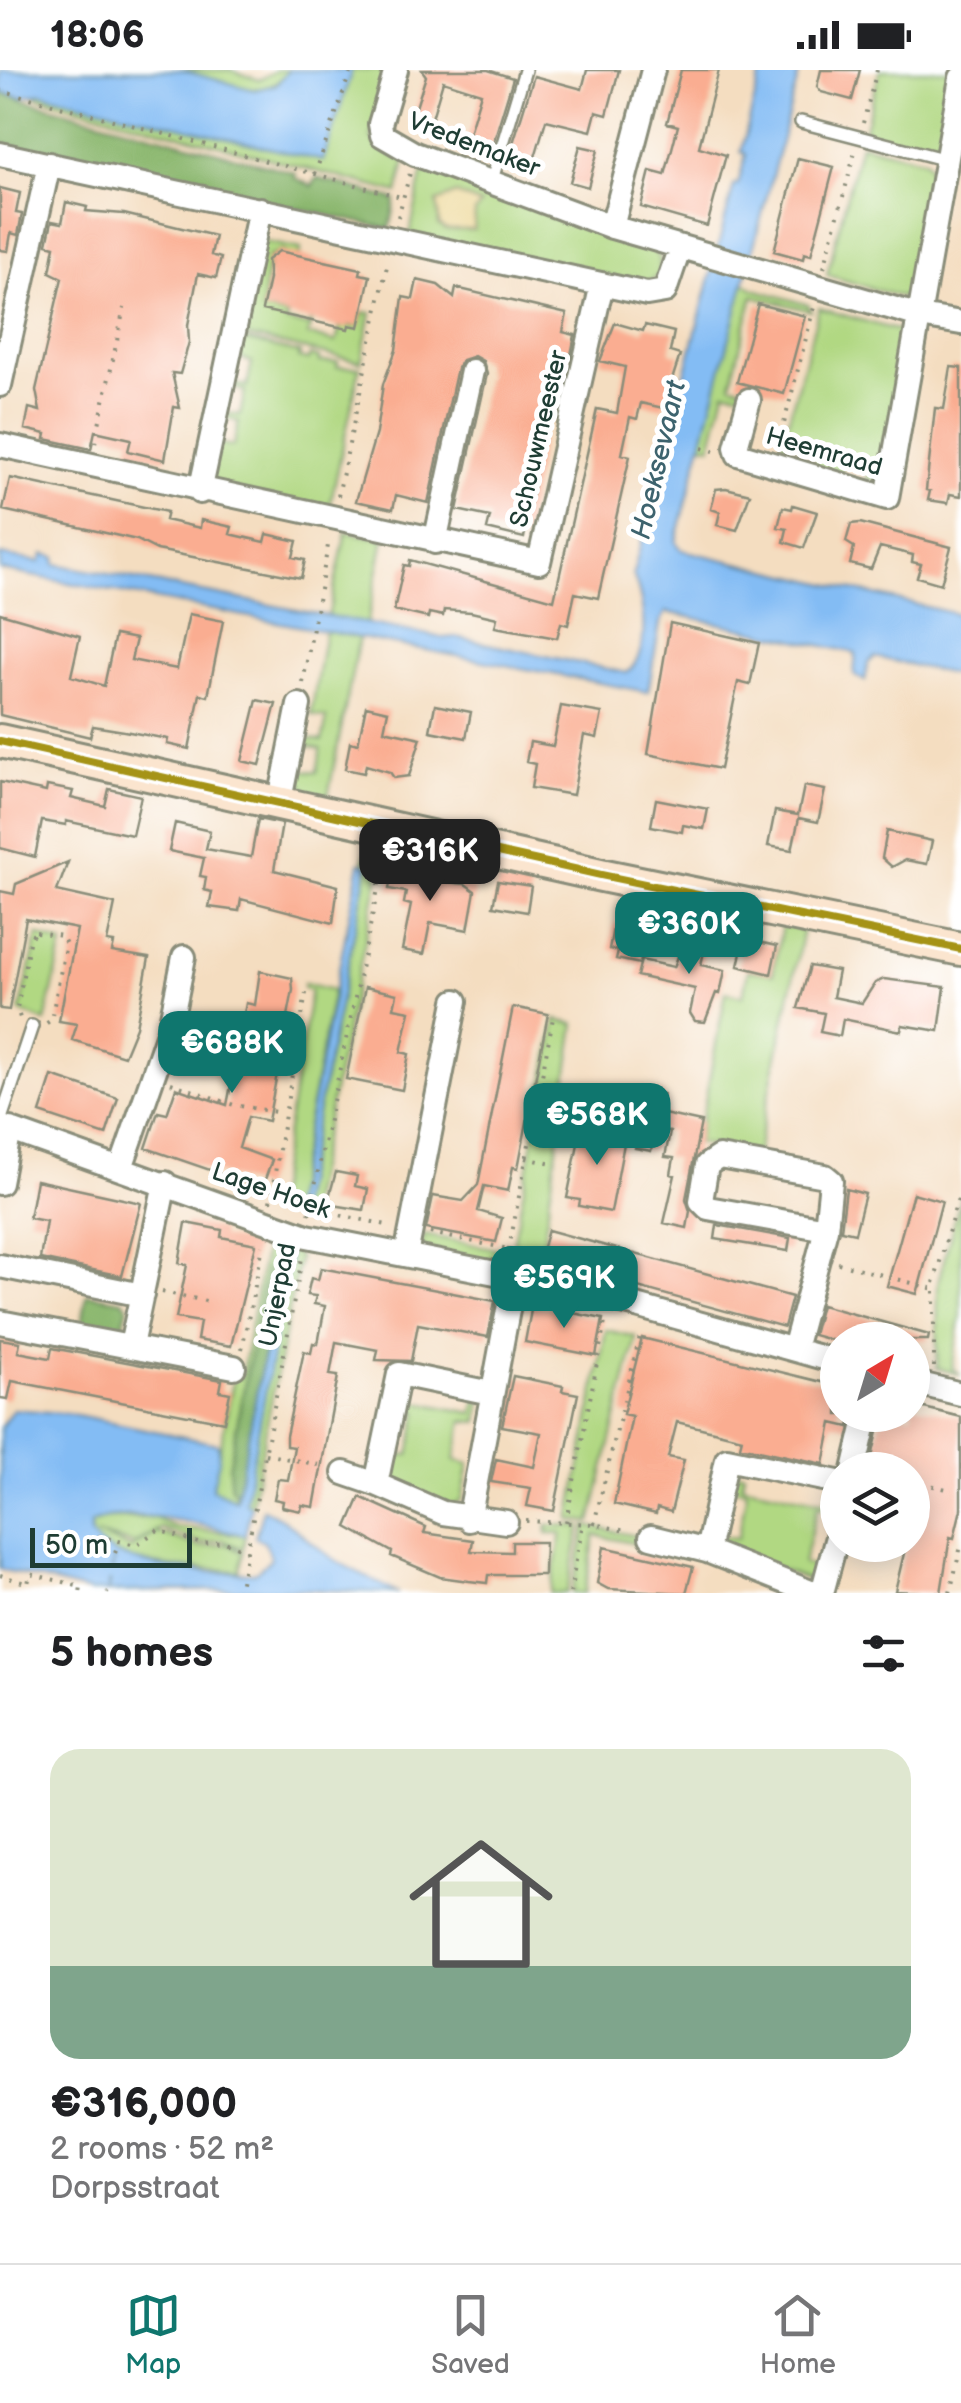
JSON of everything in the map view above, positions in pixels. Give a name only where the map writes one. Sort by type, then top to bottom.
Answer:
[{"type":"street","name":"Vredemaker","points":[[396,70],[380,124],[382,135],[415,154],[612,226],[920,316]]},
{"type":"street","points":[[612,226],[653,70]]},
{"type":"street","name":"Heemraad","points":[[749,400],[736,447],[738,454],[886,498],[961,78]]},
{"type":"street","points":[[0,154],[657,295],[664,291],[680,247]]},
{"type":"street","points":[[0,385],[48,164]]},
{"type":"street","points":[[200,492],[260,209]]},
{"type":"street","name":"Schouwmeester","points":[[0,445],[332,521],[538,562],[602,284]]},
{"type":"street","points":[[920,316],[961,323]]},
{"type":"street","points":[[435,542],[472,371]]},
{"type":"street","points":[[279,805],[299,705]]},
{"type":"street","points":[[0,741],[279,805],[961,949]]},
{"type":"street","points":[[121,1168],[170,1026],[184,956]]},
{"type":"street","points":[[406,1255],[456,1002]]},
{"type":"street","points":[[0,1183],[3,1125]]},
{"type":"street","name":"Lage Hoek","points":[[3,1125],[306,1236],[610,1298],[820,1357]]},
{"type":"street","points":[[794,1350],[826,1229],[834,1187],[825,1176],[719,1157],[707,1165],[700,1201],[708,1208],[826,1229]]},
{"type":"street","points":[[131,1346],[166,1184]]},
{"type":"street","points":[[0,1266],[142,1292]]},
{"type":"street","points":[[469,1520],[514,1278]]},
{"type":"street","points":[[0,1322],[234,1367]]},
{"type":"street","points":[[376,1484],[401,1368],[492,1393]]},
{"type":"street","points":[[930,1386],[961,1394]]},
{"type":"street","points":[[707,1552],[728,1451],[820,1477]]},
{"type":"street","points":[[344,1473],[469,1520],[506,1522]]},
{"type":"street","points":[[651,1537],[707,1552],[813,1593]]},
{"type":"street","points":[[822,1593],[830,1562]]},
{"type":"lane","points":[[491,182],[525,70]]},
{"type":"lane","points":[[801,122],[946,160]]},
{"type":"lane","points":[[3,1125],[33,1024]]},
{"type":"path","points":[[314,174],[351,70]]},
{"type":"path","points":[[0,90],[403,198]]},
{"type":"path","points":[[299,705],[332,521],[415,154]]},
{"type":"path","points":[[90,467],[124,308]]},
{"type":"path","points":[[702,448],[712,451]]},
{"type":"path","name":"Unjerpad","points":[[239,1593],[306,1236],[392,827]]},
{"type":"path","points":[[36,932],[62,936],[66,944],[52,1020],[44,1026],[33,1024],[20,1018],[17,1009],[30,938],[36,932]]},
{"type":"path","points":[[282,1113],[306,992]]},
{"type":"path","points":[[514,1278],[520,1251],[509,1249],[554,1018]]},
{"type":"path","points":[[153,1077],[234,1104],[288,1114],[240,1360],[234,1367]]},
{"type":"path","points":[[533,1124],[556,1129]]},
{"type":"path","points":[[526,1158],[552,1164]]},
{"type":"path","points":[[930,1367],[936,1356],[934,1289],[959,1194]]},
{"type":"path","points":[[818,1258],[934,1289]]},
{"type":"path","points":[[142,1292],[206,1301]]},
{"type":"path","points":[[566,1522],[610,1298]]},
{"type":"path","points":[[594,1524],[647,1308]]},
{"type":"path","points":[[265,1454],[344,1473]]},
{"type":"path","points":[[930,1485],[952,1490]]},
{"type":"path","points":[[506,1522],[594,1524],[651,1537]]},
{"type":"path","points":[[570,1593],[584,1523]]},
{"type":"path","points":[[98,1536],[136,1545],[158,1530],[201,1544],[225,1542],[247,1551]]},
{"type":"path","points":[[115,1553],[120,1543]]},
{"type":"path","points":[[950,1593],[961,1546]]},
{"type":"path","points":[[0,1575],[28,1584],[30,1574],[81,1586],[80,1593]]},
{"type":"green space","points":[[181,70],[230,70],[259,80],[276,70],[289,70],[279,81],[253,89]]},
{"type":"green space","points":[[338,70],[389,70],[371,137],[378,148],[405,161],[398,193],[31,95],[0,92],[0,73],[310,154]]},
{"type":"green space","points":[[880,70],[954,70],[938,144],[929,149],[864,132]]},
{"type":"green space","points":[[0,93],[296,173],[294,177],[312,186],[317,178],[396,200],[390,229],[0,143]]},
{"type":"green space","points":[[860,144],[925,160],[933,175],[912,294],[907,299],[827,275]]},
{"type":"green space","points":[[428,167],[651,248],[660,258],[659,275],[645,284],[410,234],[422,175]]},
{"type":"green space","points":[[261,241],[301,249],[298,261],[282,251],[268,257],[262,310],[287,316],[286,322],[307,326],[311,322],[308,335],[336,342],[340,327],[359,326],[363,312],[371,313],[361,362],[241,335]]},
{"type":"green space","points":[[744,282],[754,289],[809,305],[811,311],[753,296],[731,384],[744,387],[743,393],[725,391],[711,446],[700,444]]},
{"type":"green space","points":[[819,308],[906,333],[882,479],[866,481],[870,464],[846,458],[841,474],[814,467],[818,450],[786,442],[778,458]]},
{"type":"green space","points":[[240,339],[300,353],[299,358],[308,360],[310,355],[319,358],[319,362],[338,362],[337,367],[360,367],[329,510],[214,486],[210,476],[217,443],[233,446],[239,422],[223,417],[224,413],[240,415],[245,391],[230,387],[231,383],[247,386],[252,362],[236,357]]},
{"type":"green space","points":[[346,532],[384,539],[367,624],[328,617]]},
{"type":"green space","points":[[325,631],[359,638],[328,796],[306,791],[299,780],[301,770],[317,772],[321,749],[306,746],[307,739],[322,741],[327,718],[311,715]]},
{"type":"green space","points":[[369,839],[386,842],[307,1215],[298,1220],[274,1206],[311,990],[303,988],[304,983],[333,990],[291,1209],[296,1216],[368,866],[363,864]]},
{"type":"green space","points":[[782,925],[803,930],[757,1153],[697,1143],[726,992],[743,996],[748,970],[773,974]]},
{"type":"green space","points":[[38,935],[63,944],[45,1022],[20,1011]]},
{"type":"green space","points":[[556,1020],[575,1024],[542,1250],[513,1245]]},
{"type":"green space","points":[[961,1196],[961,1316],[952,1368],[961,1375],[937,1368],[938,1282]]},
{"type":"green space","points":[[424,1235],[513,1252],[510,1268],[421,1248]]},
{"type":"green space","points":[[272,1242],[294,1250],[299,1258],[251,1506],[245,1503],[289,1255],[266,1271],[229,1468],[236,1500],[212,1489],[234,1377],[241,1377],[265,1247]]},
{"type":"green space","points":[[275,1251],[281,1261],[238,1492],[231,1488],[229,1468],[266,1271]]},
{"type":"green space","points":[[87,1294],[123,1300],[128,1307],[122,1330],[112,1334],[81,1329]]},
{"type":"green space","points":[[606,1330],[636,1337],[591,1522],[570,1520]]},
{"type":"green space","points":[[408,1387],[414,1387],[412,1401],[473,1413],[476,1399],[481,1402],[478,1422],[463,1421],[455,1460],[469,1464],[462,1500],[450,1506],[396,1482],[391,1468],[393,1454],[410,1455],[418,1412],[402,1408]]},
{"type":"green space","points":[[736,1472],[744,1473],[742,1485],[820,1501],[803,1563],[817,1567],[815,1576],[808,1580],[724,1548],[722,1536],[738,1538],[747,1491],[731,1487]]},
{"type":"green space","points":[[107,1518],[155,1518],[175,1527],[245,1535],[243,1549],[223,1540],[201,1543],[161,1528],[134,1544],[95,1534],[131,1548],[157,1532],[200,1547],[227,1544],[243,1553],[239,1572],[162,1565],[124,1557],[91,1537],[90,1524]]},
{"type":"green space","points":[[548,1525],[581,1526],[567,1593],[550,1593],[562,1533],[547,1533]]},
{"type":"green space","points":[[586,1526],[647,1538],[645,1546],[595,1535],[585,1593],[572,1593]]},
{"type":"sand","points":[[456,194],[481,204],[475,212],[474,230],[446,230],[439,225],[437,202]]},
{"type":"water","points":[[0,70],[181,70],[254,90],[276,85],[289,70],[352,70],[323,161],[41,93],[21,97],[0,92]]},
{"type":"water","points":[[762,70],[800,70],[676,542],[682,550],[961,615],[961,676],[875,657],[868,663],[865,681],[854,675],[856,653],[666,612],[660,623],[648,692],[0,570],[0,555],[40,562],[43,554],[56,557],[55,564],[455,637],[627,673],[640,652],[644,625],[633,574],[734,185],[738,185],[746,154],[741,152]]},
{"type":"water","points":[[360,863],[368,865],[296,1217],[291,1216],[291,1209]]},
{"type":"water","points":[[284,1253],[289,1254],[289,1263],[245,1503],[251,1506],[245,1535],[145,1516],[106,1518],[90,1524],[90,1534],[121,1556],[143,1563],[255,1573],[271,1559],[265,1542],[255,1537],[263,1509],[280,1517],[334,1560],[398,1593],[294,1589],[90,1592],[0,1569],[0,1428],[13,1409],[72,1414],[218,1444],[219,1460],[212,1489],[236,1500]]},
{"type":"building","points":[[422,70],[488,70],[513,78],[491,150],[466,143],[481,93],[443,81],[429,128],[411,123],[426,76]]},
{"type":"building","points":[[587,70],[619,70],[607,115],[596,112],[591,131],[546,120],[532,167],[514,161],[509,156],[534,76],[582,89]]},
{"type":"building","points":[[681,70],[719,70],[699,147],[726,155],[707,226],[641,207],[650,171],[665,175],[678,126],[667,123]]},
{"type":"building","points":[[821,70],[860,70],[852,100],[821,92],[817,87]]},
{"type":"building","points":[[580,146],[598,150],[588,187],[570,182]]},
{"type":"building","points":[[798,158],[834,167],[811,255],[804,253],[803,259],[774,251]]},
{"type":"building","points":[[0,188],[20,193],[16,213],[22,214],[18,235],[11,233],[8,251],[0,250]]},
{"type":"building","points":[[66,202],[87,207],[86,211],[124,214],[215,236],[211,255],[221,258],[216,278],[198,274],[188,325],[189,342],[180,374],[172,373],[180,408],[174,407],[165,460],[128,451],[131,439],[95,431],[91,449],[45,439],[46,434],[25,429],[29,408],[40,411],[36,390],[62,278],[50,272],[55,246],[47,244],[52,221],[62,223]]},
{"type":"building","points":[[279,251],[361,269],[360,274],[370,276],[359,327],[349,325],[348,329],[262,310],[269,279],[267,260]]},
{"type":"building","points":[[417,280],[438,285],[454,298],[456,288],[567,314],[563,332],[575,335],[571,355],[562,353],[549,400],[524,538],[487,529],[490,517],[457,510],[487,374],[483,361],[474,356],[462,360],[457,368],[428,503],[396,495],[393,509],[356,501],[376,433],[383,384],[396,350],[403,297],[413,299]]},
{"type":"building","points":[[758,304],[805,316],[784,394],[737,382]]},
{"type":"building","points":[[615,323],[643,331],[645,325],[674,332],[670,352],[680,355],[663,408],[641,403],[637,419],[630,417],[622,454],[630,456],[598,598],[575,593],[568,625],[561,623],[557,638],[495,627],[497,618],[471,612],[444,610],[443,616],[429,613],[428,618],[394,610],[404,565],[409,566],[410,560],[554,600],[597,409],[617,413],[625,367],[600,361]]},
{"type":"building","points":[[951,367],[961,368],[961,496],[950,494],[948,503],[928,500],[930,491],[926,490],[935,408],[944,409]]},
{"type":"building","points":[[10,478],[167,512],[165,520],[200,528],[201,520],[232,527],[230,534],[265,542],[267,534],[297,541],[293,557],[305,560],[301,578],[157,550],[137,540],[3,510]]},
{"type":"building","points":[[716,489],[750,494],[737,530],[717,525],[720,512],[711,509]]},
{"type":"building","points":[[793,505],[817,512],[804,548],[784,542],[787,529],[778,527],[783,507],[792,509]]},
{"type":"building","points":[[851,524],[951,547],[941,584],[917,577],[921,564],[912,562],[913,555],[880,547],[871,569],[850,564],[854,547],[846,542]]},
{"type":"building","points":[[0,613],[80,636],[71,676],[104,686],[115,635],[136,639],[131,660],[177,669],[189,614],[223,621],[208,696],[200,694],[189,749],[167,744],[168,739],[124,731],[93,726],[90,737],[0,715]]},
{"type":"building","points":[[670,623],[759,643],[750,685],[738,682],[720,769],[648,754]]},
{"type":"building","points":[[257,700],[276,704],[260,765],[242,761]]},
{"type":"building","points":[[435,705],[471,712],[466,738],[430,731]]},
{"type":"building","points":[[366,706],[388,711],[384,730],[421,738],[409,776],[394,778],[390,772],[366,765],[364,773],[345,769],[350,742],[358,744]]},
{"type":"building","points":[[561,706],[602,713],[597,738],[584,735],[573,795],[531,788],[535,764],[526,762],[530,742],[553,746]]},
{"type":"building","points":[[0,782],[46,792],[47,786],[73,791],[71,798],[105,806],[109,789],[141,796],[132,835],[66,821],[66,825],[42,821],[35,857],[0,848]]},
{"type":"building","points":[[804,786],[825,790],[818,822],[799,818],[792,850],[768,846],[775,811],[798,815]]},
{"type":"building","points":[[656,799],[708,809],[704,829],[683,825],[682,832],[651,826]]},
{"type":"building","points":[[258,819],[282,824],[274,870],[338,886],[333,923],[241,899],[239,911],[209,907],[212,892],[204,890],[206,877],[200,876],[204,858],[169,851],[175,823],[210,831],[206,849],[251,857]]},
{"type":"building","points":[[887,831],[932,841],[927,864],[905,860],[892,867],[882,858]]},
{"type":"building","points":[[394,860],[426,868],[423,880],[465,884],[475,891],[468,930],[430,923],[424,954],[402,950],[411,905],[404,903],[406,892],[389,889]]},
{"type":"building","points":[[68,862],[57,891],[115,904],[107,942],[114,943],[112,952],[149,958],[136,1027],[124,1056],[72,1040],[77,1024],[59,1021],[77,929],[26,919],[9,1010],[0,1009],[0,891],[14,894],[16,884]]},
{"type":"building","points":[[498,881],[531,886],[527,912],[493,906]]},
{"type":"building","points":[[614,923],[647,930],[640,964],[616,959],[618,951],[609,949]]},
{"type":"building","points":[[685,938],[706,943],[701,965],[725,970],[720,994],[716,993],[705,1022],[695,1021],[690,1013],[695,989],[637,976],[641,960],[674,967]]},
{"type":"building","points":[[754,941],[777,946],[771,974],[738,966],[742,948],[752,950]]},
{"type":"building","points":[[810,966],[838,971],[833,997],[862,1003],[875,983],[884,979],[945,987],[939,1031],[902,1025],[901,1031],[843,1019],[840,1036],[820,1032],[824,1013],[798,1008]]},
{"type":"building","points":[[260,971],[292,978],[293,990],[268,1121],[248,1117],[239,1148],[272,1160],[262,1188],[146,1148],[158,1112],[167,1114],[176,1088],[227,1105],[233,1075],[241,1076],[248,1037],[240,1035],[246,1003],[255,1005]]},
{"type":"building","points":[[365,987],[397,994],[394,1008],[410,1011],[401,1052],[409,1054],[402,1090],[346,1079]]},
{"type":"building","points":[[513,1007],[548,1014],[518,1168],[513,1167],[508,1191],[484,1186],[478,1211],[502,1218],[496,1242],[426,1229],[433,1196],[463,1201],[478,1185]]},
{"type":"building","points":[[52,1076],[118,1098],[106,1135],[40,1113]]},
{"type":"building","points":[[647,1091],[663,1094],[659,1113],[701,1122],[686,1199],[690,1211],[687,1228],[664,1223],[675,1175],[671,1174],[674,1158],[665,1157],[670,1132],[656,1129],[651,1151],[635,1148],[640,1126],[614,1121],[617,1105],[643,1110]]},
{"type":"building","points":[[582,1124],[626,1133],[611,1212],[579,1206],[580,1200],[567,1198]]},
{"type":"building","points":[[336,1172],[357,1176],[355,1186],[368,1189],[364,1210],[327,1204]]},
{"type":"building","points":[[36,1180],[141,1203],[122,1276],[40,1259],[46,1221],[29,1218]]},
{"type":"building","points":[[846,1189],[865,1194],[855,1233],[841,1230]]},
{"type":"building","points":[[913,1193],[942,1201],[917,1294],[887,1286]]},
{"type":"building","points":[[186,1223],[222,1230],[221,1237],[256,1244],[231,1346],[197,1340],[200,1322],[176,1318],[187,1265],[179,1263]]},
{"type":"building","points":[[717,1225],[790,1238],[788,1251],[715,1239]]},
{"type":"building","points":[[548,1230],[792,1297],[784,1327],[539,1260]]},
{"type":"building","points":[[321,1268],[495,1301],[488,1337],[418,1324],[411,1361],[376,1360],[378,1350],[336,1342],[330,1375],[338,1376],[314,1507],[302,1505],[301,1511],[282,1507],[283,1501],[274,1499],[278,1479],[288,1480],[294,1447],[286,1446],[286,1436],[304,1351],[311,1353],[313,1343],[318,1344],[325,1306],[314,1304],[316,1296],[307,1295],[311,1278],[318,1280]]},
{"type":"building","points":[[532,1305],[603,1319],[596,1356],[525,1342]]},
{"type":"building","points":[[821,1305],[882,1322],[820,1322],[820,1337],[813,1335]]},
{"type":"building","points":[[642,1338],[820,1382],[820,1432],[830,1432],[826,1452],[820,1452],[820,1463],[740,1446],[742,1438],[677,1422],[668,1457],[684,1460],[671,1512],[657,1508],[656,1514],[614,1504],[632,1416],[623,1414]]},
{"type":"building","points":[[0,1339],[20,1342],[18,1352],[50,1358],[52,1348],[222,1380],[220,1391],[230,1393],[224,1422],[12,1381],[8,1399],[0,1398]]},
{"type":"building","points":[[513,1376],[563,1386],[562,1391],[578,1394],[554,1511],[527,1506],[531,1488],[491,1482],[496,1459],[534,1467],[541,1433],[502,1426]]},
{"type":"building","points":[[930,1409],[961,1417],[961,1509],[954,1538],[950,1537],[941,1593],[895,1591],[902,1562],[930,1562],[930,1452],[873,1452],[878,1432],[930,1432]]},
{"type":"building","points":[[360,1497],[426,1527],[424,1533],[473,1540],[471,1551],[512,1552],[512,1542],[545,1542],[544,1575],[488,1575],[487,1583],[440,1577],[391,1556],[392,1552],[347,1527]]},
{"type":"building","points":[[604,1547],[693,1567],[686,1593],[608,1589],[597,1583]]},
{"type":"ferry route","points":[[108,1592],[115,1553]]},
{"type":"transit line","points":[[0,741],[601,875],[961,949]]},
{"type":"water label","name":"Hoeksevaart","points":[[659,460]]}]
